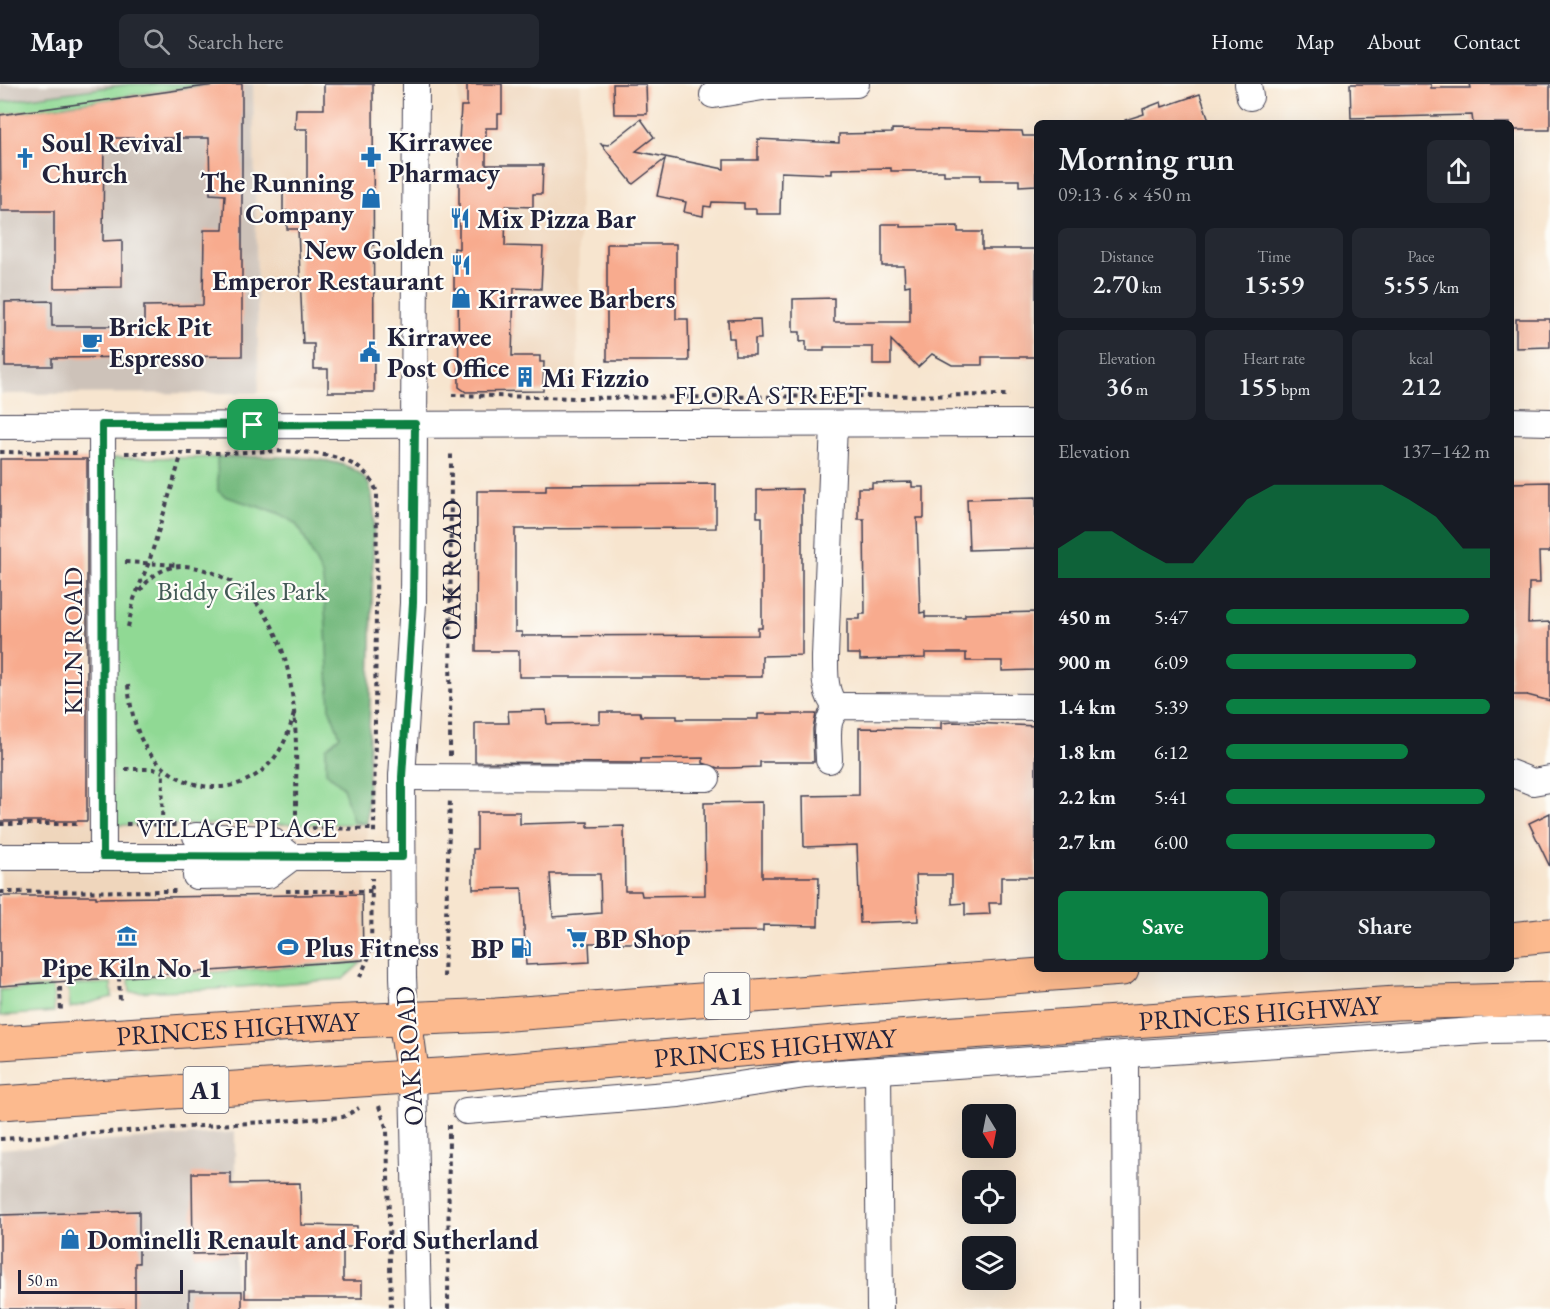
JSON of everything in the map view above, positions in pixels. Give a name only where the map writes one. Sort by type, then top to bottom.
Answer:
[{"type":"highway","points":[[1514,939],[1550,935]]},
{"type":"highway","points":[[1514,951],[1550,952]]},
{"type":"highway","name":"PRINCES HIGHWAY","points":[[0,1042],[326,1022],[405,1020],[1080,972]]},
{"type":"highway","name":"PRINCES HIGHWAY","points":[[0,1103],[413,1077],[882,1038],[1396,1004],[1550,999]]},
{"type":"highway","name":"OAK ROAD","points":[[405,1020],[413,1077]]},
{"type":"street","name":"OAK ROAD","points":[[405,1020],[402,777],[413,603],[416,84]]},
{"type":"street","points":[[713,95],[769,86],[855,84]]},
{"type":"street","points":[[1514,421],[1550,422]]},
{"type":"street","name":"FLORA STREET","points":[[0,426],[1034,423]]},
{"type":"street","points":[[834,424],[825,679],[829,698],[837,708]]},
{"type":"street","name":"KILN ROAD","points":[[102,425],[103,856]]},
{"type":"street","points":[[837,708],[1034,707]]},
{"type":"street","points":[[829,760],[829,720],[837,708]]},
{"type":"street","points":[[1514,775],[1533,782],[1550,779]]},
{"type":"street","points":[[402,777],[450,779],[707,778]]},
{"type":"street","points":[[196,836],[270,839],[292,857],[268,875],[196,876]]},
{"type":"street","name":"VILLAGE PLACE","points":[[0,856],[402,857]]},
{"type":"street","name":"PRINCES HIGHWAY","points":[[458,1117],[679,1094],[805,1075],[1125,1056],[1490,1030],[1550,1029]]},
{"type":"street","points":[[1125,1056],[1126,1309]]},
{"type":"street","points":[[878,1071],[880,1309]]},
{"type":"street","name":"OAK ROAD","points":[[413,1077],[418,1309]]},
{"type":"path","name":"FLORA STREET","points":[[452,395],[577,398],[1010,394]]},
{"type":"path","name":"OAK ROAD","points":[[444,977],[450,779],[451,451]]},
{"type":"path","points":[[0,452],[182,453],[149,562],[134,599],[127,636]]},
{"type":"path","name":"OAK ROAD","points":[[182,453],[300,452],[335,457],[362,470],[372,480],[377,494],[371,952],[360,977]]},
{"type":"path","points":[[149,562],[181,565]]},
{"type":"path","points":[[134,599],[149,578],[166,568],[191,564],[241,588],[259,606],[272,628],[292,683],[296,828]]},
{"type":"path","points":[[272,628],[277,626]]},
{"type":"path","points":[[128,679],[137,729],[150,752],[163,767],[178,778],[193,784],[218,787],[242,783],[264,769],[274,758],[289,733],[294,713]]},
{"type":"path","points":[[162,825],[163,767]]},
{"type":"path","points":[[119,977],[120,1001]]},
{"type":"path","points":[[60,987],[62,1016]]},
{"type":"path","points":[[0,1139],[343,1118],[366,1104]]},
{"type":"path","points":[[372,1104],[379,1104],[387,1130],[391,1309]]},
{"type":"path","points":[[448,1309],[458,1117]]},
{"type":"shaded area","points":[[0,84],[128,84],[0,101]]},
{"type":"shaded area","points":[[210,84],[253,84],[259,393],[0,394],[0,115]]},
{"type":"shaded area","points":[[253,84],[375,84],[375,392],[259,393]]},
{"type":"shaded area","points":[[459,84],[581,84],[577,392],[460,392]]},
{"type":"shaded area","points":[[113,458],[112,825],[367,824],[366,948],[352,971],[331,979],[105,995],[50,1011],[0,1014],[0,459]]},
{"type":"shaded area","points":[[235,1132],[235,1309],[0,1309],[0,1149]]},
{"type":"green space","points":[[131,84],[210,84],[0,115],[0,102]]},
{"type":"green space","points":[[274,456],[319,460],[355,470],[370,487],[374,512],[367,824],[353,821],[343,787],[326,772],[326,748],[340,736],[330,710],[322,575],[301,531],[294,522],[278,513],[224,496],[218,491],[217,457]]},
{"type":"green space","name":"Biddy Giles Park","points":[[296,457],[334,462],[353,469],[366,480],[371,491],[374,512],[367,824],[112,825],[113,458]]},
{"type":"green space","points":[[362,962],[343,979],[215,989],[130,992],[129,978]]},
{"type":"green space","points":[[111,983],[112,997],[70,1008],[68,985]]},
{"type":"green space","points":[[53,987],[54,1012],[0,1016],[0,990]]},
{"type":"building","points":[[221,84],[242,84],[242,356],[52,358],[52,366],[5,366],[5,302],[52,301],[52,326],[144,326],[144,306],[203,305],[204,230],[223,230],[225,195],[210,194],[209,138],[104,138],[103,241],[122,240],[122,287],[54,288],[54,211],[1,211],[0,115]]},
{"type":"building","points":[[324,84],[373,84],[374,392],[328,392],[328,369],[314,369],[314,344],[303,344],[298,229],[287,229],[287,211],[283,211],[283,190],[307,190],[307,129],[295,129],[296,109],[324,109]]},
{"type":"building","points":[[467,84],[502,84],[502,114],[498,114],[498,128],[486,128],[486,165],[543,165],[542,194],[533,194],[533,207],[506,206],[505,246],[543,247],[541,289],[514,288],[512,356],[540,356],[540,362],[544,362],[543,391],[466,392],[459,387],[458,289],[454,289],[454,248],[459,249],[459,141],[461,106],[467,106]]},
{"type":"building","points":[[613,84],[646,84],[647,114],[614,114]]},
{"type":"building","points":[[1350,84],[1431,84],[1431,88],[1471,88],[1470,84],[1550,84],[1550,130],[1514,130],[1514,120],[1473,120],[1472,115],[1351,118]]},
{"type":"building","points":[[1200,94],[1209,120],[1125,120],[1144,114],[1143,109],[1161,102],[1162,107]]},
{"type":"building","points":[[641,119],[654,137],[636,151],[724,169],[724,160],[758,160],[758,139],[839,143],[839,134],[892,133],[892,129],[1022,131],[1023,136],[1034,136],[1034,185],[1019,186],[1019,180],[980,180],[981,175],[944,175],[944,171],[891,171],[891,168],[831,169],[831,174],[781,172],[780,214],[756,214],[756,209],[744,209],[744,203],[712,202],[711,207],[704,206],[703,216],[684,212],[686,202],[657,196],[665,159],[633,184],[601,144],[608,145]]},
{"type":"building","points":[[882,224],[900,224],[900,227],[958,226],[958,232],[982,232],[982,249],[1034,249],[1034,357],[982,357],[982,365],[952,365],[932,354],[918,367],[891,340],[891,365],[873,365],[873,347],[824,347],[824,351],[806,351],[806,341],[800,342],[800,332],[793,332],[793,299],[834,298],[834,322],[910,322],[910,285],[905,286],[904,266],[882,266]]},
{"type":"building","points":[[607,244],[676,244],[676,319],[688,319],[689,361],[607,361]]},
{"type":"building","points":[[760,319],[761,339],[755,339],[755,355],[735,355],[734,338],[729,338],[728,320]]},
{"type":"building","points":[[1516,319],[1550,319],[1550,347],[1516,348]]},
{"type":"building","points":[[0,459],[87,459],[87,821],[0,821]]},
{"type":"building","points":[[912,482],[912,487],[924,487],[924,518],[917,518],[920,613],[925,612],[925,617],[965,617],[965,614],[1034,612],[1034,670],[1002,671],[1002,661],[966,661],[966,653],[925,653],[925,658],[860,660],[860,654],[847,654],[847,619],[860,619],[860,614],[865,614],[864,519],[858,519],[858,488],[872,488],[872,483]]},
{"type":"building","points":[[1550,482],[1550,552],[1539,552],[1540,583],[1529,583],[1528,623],[1550,622],[1550,701],[1527,695],[1514,695],[1514,483]]},
{"type":"building","points":[[716,484],[716,528],[515,529],[515,632],[522,632],[522,636],[758,635],[758,628],[762,628],[762,517],[757,517],[757,490],[802,489],[802,655],[762,656],[762,677],[519,677],[519,651],[476,651],[477,491],[546,491],[546,485]]},
{"type":"building","points":[[1034,497],[1034,548],[969,550],[967,499]]},
{"type":"building","points":[[546,710],[547,724],[600,723],[600,712],[640,712],[641,716],[677,716],[677,719],[758,719],[758,714],[816,714],[813,729],[814,762],[760,762],[760,767],[718,768],[703,763],[703,758],[641,759],[641,763],[475,762],[475,723],[509,723],[508,711]]},
{"type":"building","points":[[941,723],[1034,726],[1034,877],[1001,877],[1001,903],[989,903],[990,914],[965,915],[965,903],[952,904],[952,875],[916,875],[918,921],[860,923],[857,845],[804,847],[803,796],[859,795],[859,728],[941,729]]},
{"type":"building","points":[[762,802],[762,877],[819,877],[818,926],[763,925],[763,931],[678,932],[678,938],[642,938],[643,943],[589,943],[590,962],[526,965],[522,888],[473,889],[473,849],[477,849],[477,812],[520,812],[520,824],[588,822],[588,827],[624,826],[625,891],[641,891],[642,896],[705,895],[704,803]],"holes":[[[550,874],[600,874],[601,913],[553,917]]]},
{"type":"building","points":[[1550,813],[1550,867],[1529,823]]},
{"type":"building","points":[[362,894],[363,960],[0,986],[0,896],[96,896],[96,898]]},
{"type":"building","points":[[192,1173],[231,1173],[231,1184],[300,1183],[301,1225],[357,1226],[357,1247],[343,1247],[343,1281],[362,1281],[362,1298],[245,1298],[245,1253],[193,1254]]},
{"type":"building","name":"Dominelli Renault and Ford Sutherland","points":[[139,1211],[139,1263],[135,1263],[135,1309],[0,1309],[0,1215]]},
{"type":"building","points":[[189,1291],[242,1291],[242,1309],[189,1309]]},
{"type":"place","name":"Kirrawee Pharmacy","points":[[371,157]]},
{"type":"place","name":"Soul Revival Church","points":[[25,158]]},
{"type":"place","name":"The Running Company","points":[[371,198]]},
{"type":"place","name":"Mix Pizza Bar","points":[[460,218]]},
{"type":"place","name":"New Golden Emperor Restaurant","points":[[461,265]]},
{"type":"place","name":"Kirrawee Barbers","points":[[461,298]]},
{"type":"place","name":"Brick Pit Espresso","points":[[92,342]]},
{"type":"place","name":"Kirrawee Post Office","points":[[370,352]]},
{"type":"place","name":"Mi Fizzio","points":[[525,377]]},
{"type":"place","name":"Pipe Kiln No 1","points":[[127,936]]},
{"type":"place","name":"BP Shop","points":[[577,938]]},
{"type":"place","name":"Plus Fitness","points":[[288,947]]},
{"type":"place","name":"BP","points":[[521,948]]},
{"type":"place","name":"Dominelli Renault and Ford Sutherland","points":[[70,1239]]},
{"type":"route","points":[[415,424],[413,603],[402,777],[402,857],[103,856],[102,425],[253,425],[415,424]]}]
